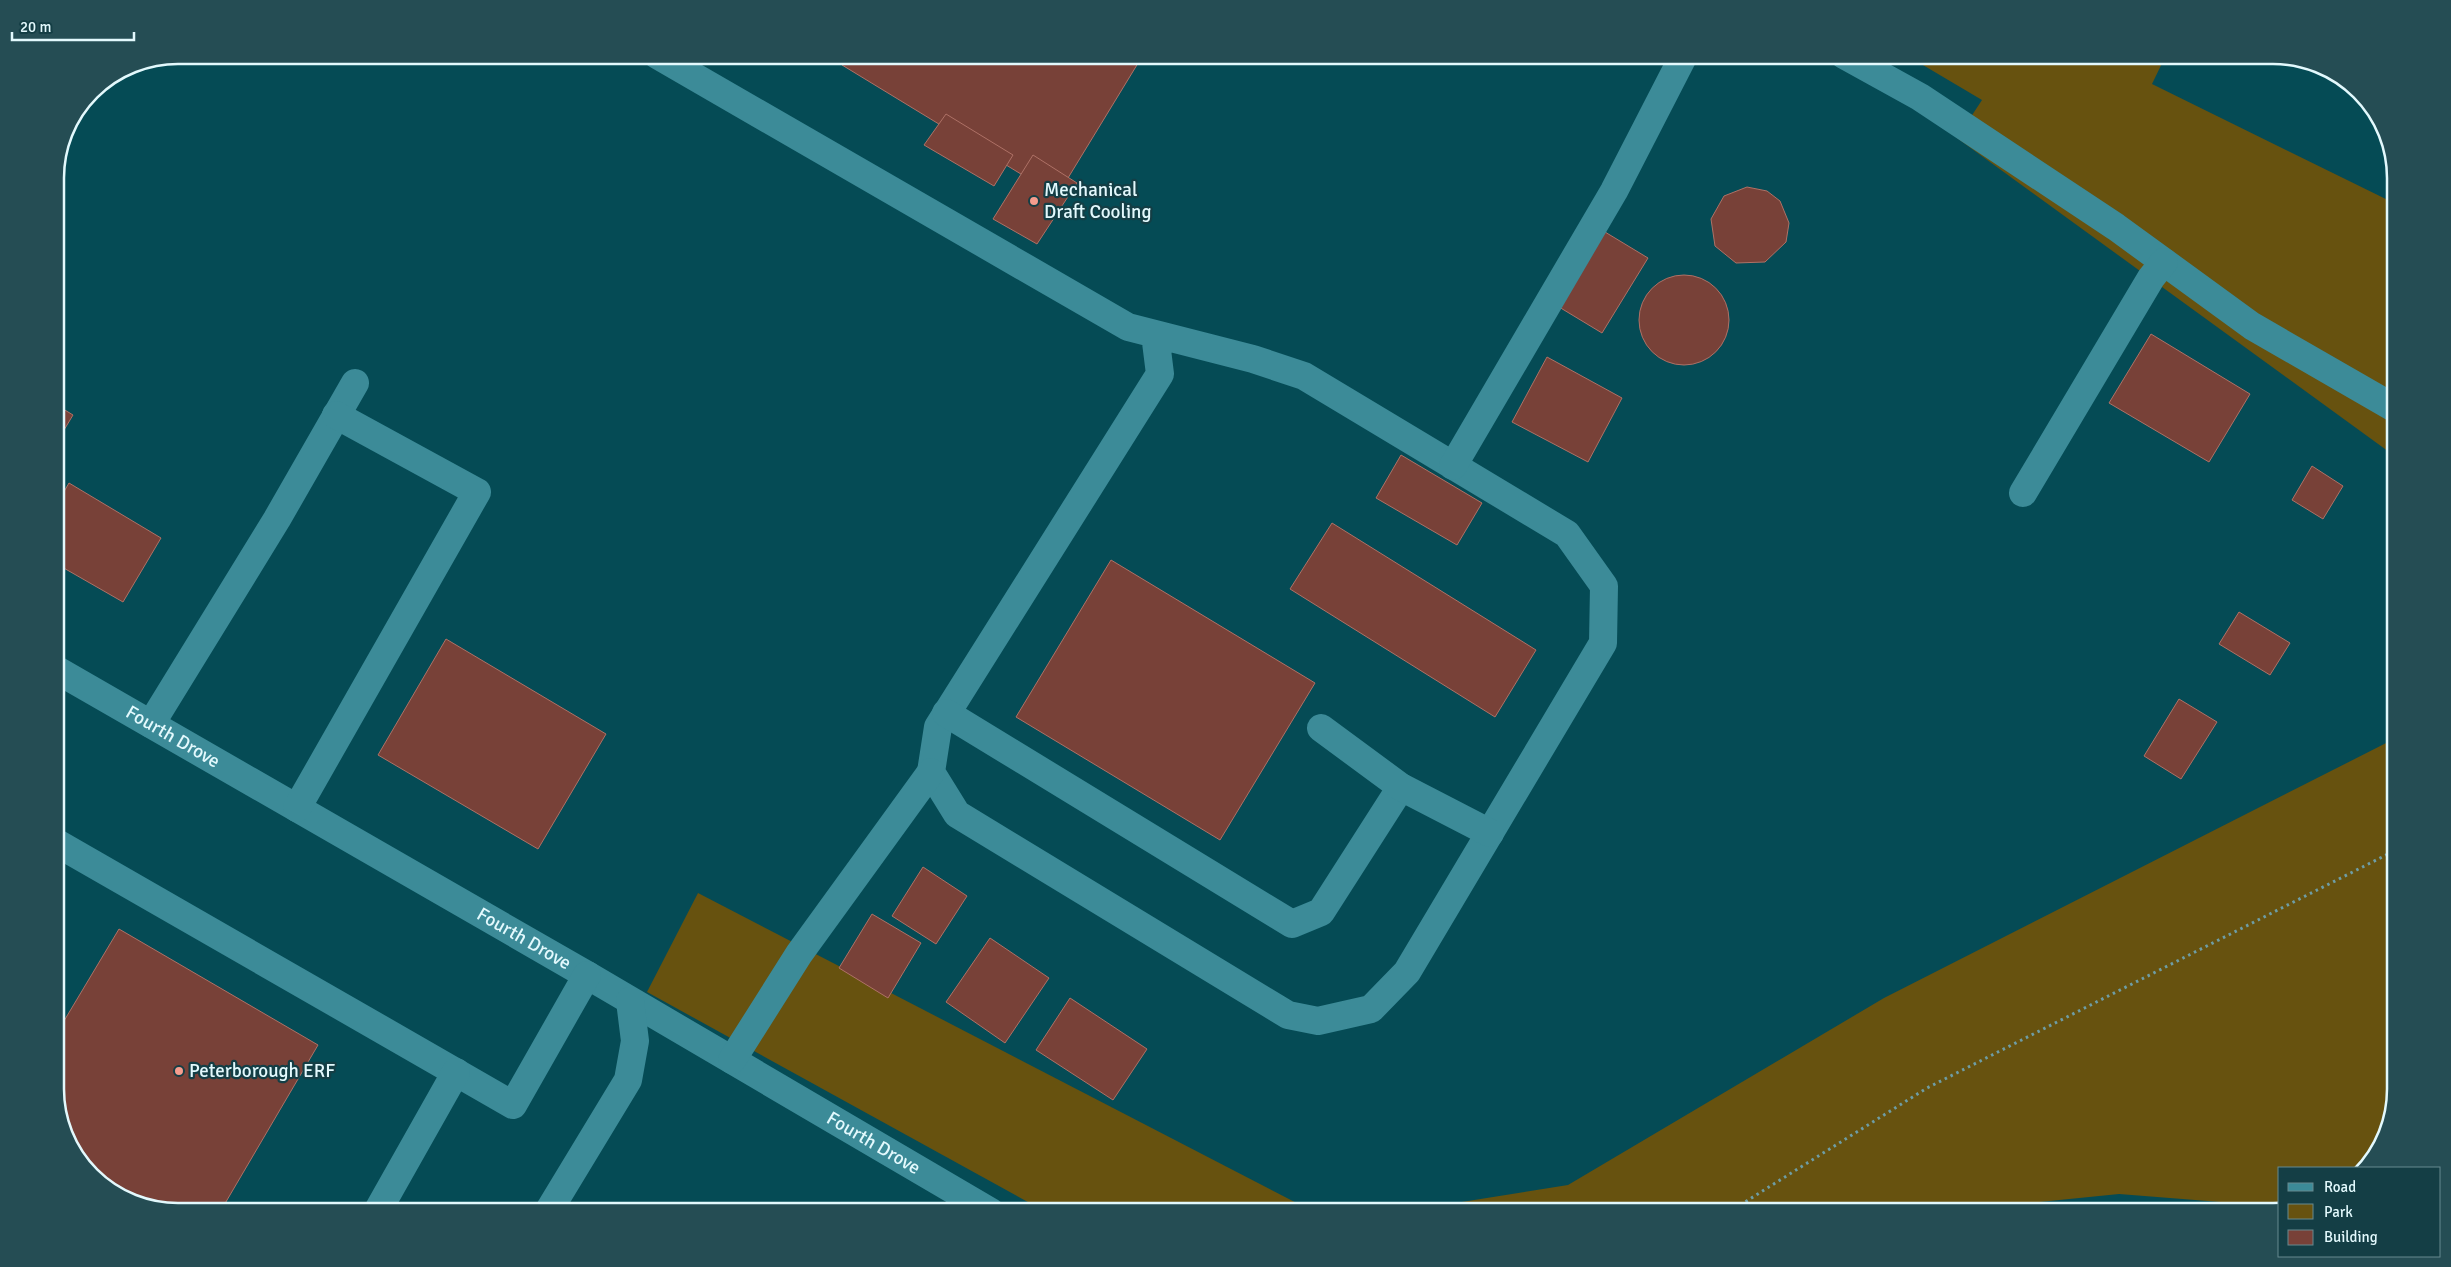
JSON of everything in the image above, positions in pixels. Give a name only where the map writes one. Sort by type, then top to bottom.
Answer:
[{"type":"lane","points":[[672,64],[1128,327],[1253,359],[1304,376],[1567,534],[1604,586],[1603,644],[1406,972],[1371,1009],[1318,1021],[1288,1015],[957,814],[931,772]]},
{"type":"lane","points":[[1453,466],[1614,191],[1679,64]]},
{"type":"lane","points":[[1860,64],[1920,97],[2116,227],[2252,326],[2387,404]]},
{"type":"lane","points":[[2023,493],[2151,278],[2164,262]]},
{"type":"lane","points":[[732,1060],[799,954],[931,772],[938,727],[946,713],[1160,374],[1155,334]]},
{"type":"lane","points":[[151,724],[277,519],[355,383]]},
{"type":"lane","points":[[297,808],[477,492],[336,415]]},
{"type":"lane","name":"Fourth Drove","points":[[64,674],[587,975],[976,1203]]},
{"type":"lane","points":[[946,713],[1292,924],[1321,912],[1401,787]]},
{"type":"lane","points":[[1320,728],[1401,787],[1490,833]]},
{"type":"lane","points":[[64,847],[513,1105],[587,975]]},
{"type":"lane","points":[[553,1203],[628,1080],[634,1041],[630,1001]]},
{"type":"lane","points":[[382,1203],[456,1072]]},
{"type":"path","points":[[1743,1203],[1927,1088],[2387,855]]},
{"type":"green space","points":[[1921,64],[2162,64],[2152,84],[2387,200],[2387,450],[1957,138],[1982,100]]},
{"type":"green space","points":[[2387,743],[2386,1104],[2381,1126],[2375,1140],[2368,1153],[2356,1167],[2278,1167],[2278,1203],[2273,1203],[2233,1203],[2119,1194],[2030,1203],[1455,1203],[1568,1185],[1884,998]]},
{"type":"green space","points":[[698,893],[1297,1203],[1030,1203],[647,992]]},
{"type":"building","points":[[843,64],[1138,64],[1057,196]]},
{"type":"building","name":"Mechanical Draft Cooling","points":[[946,114],[1013,155],[994,186],[924,145]]},
{"type":"building","name":"Mechanical Draft Cooling","points":[[1033,155],[1077,183],[1037,244],[993,219]]},
{"type":"building","points":[[1747,187],[1767,191],[1780,201],[1789,223],[1786,242],[1765,262],[1736,263],[1715,246],[1711,219],[1724,196]]},
{"type":"building","points":[[1605,232],[1648,258],[1602,333],[1559,307]]},
{"type":"building","points":[[1684,275],[1701,278],[1716,288],[1726,303],[1729,320],[1726,337],[1716,352],[1701,362],[1684,365],[1667,362],[1652,352],[1642,337],[1639,320],[1642,303],[1652,288],[1667,278]]},
{"type":"building","points":[[2151,334],[2250,394],[2209,462],[2109,403]]},
{"type":"building","points":[[1547,357],[1622,398],[1588,462],[1512,422]]},
{"type":"building","points":[[64,410],[73,415],[64,430]]},
{"type":"building","points":[[1401,455],[1482,503],[1457,545],[1376,498]]},
{"type":"building","points":[[2312,466],[2343,486],[2323,519],[2292,500]]},
{"type":"building","points":[[69,483],[161,538],[123,602],[64,568],[64,492]]},
{"type":"building","points":[[1332,523],[1536,650],[1495,717],[1290,589]]},
{"type":"building","points":[[1111,560],[1315,683],[1220,840],[1016,717]]},
{"type":"building","points":[[2239,612],[2290,643],[2270,675],[2219,644]]},
{"type":"building","points":[[446,639],[606,734],[538,849],[378,755]]},
{"type":"building","points":[[2179,699],[2217,722],[2181,779],[2144,756]]},
{"type":"building","points":[[923,867],[967,896],[936,944],[892,916]]},
{"type":"building","points":[[872,914],[921,943],[888,998],[839,968]]},
{"type":"building","name":"Peterborough ERF","points":[[119,929],[318,1045],[225,1203],[163,1202],[134,1195],[114,1184],[83,1153],[70,1126],[66,1112],[64,1097],[64,1021]]},
{"type":"building","points":[[990,938],[1049,978],[1005,1043],[946,1002]]},
{"type":"building","points":[[1070,998],[1147,1049],[1113,1100],[1036,1050]]},
{"type":"place","name":"Mechanical Draft Cooling","points":[[1034,201]]},
{"type":"place","name":"Peterborough ERF","points":[[179,1071]]}]
